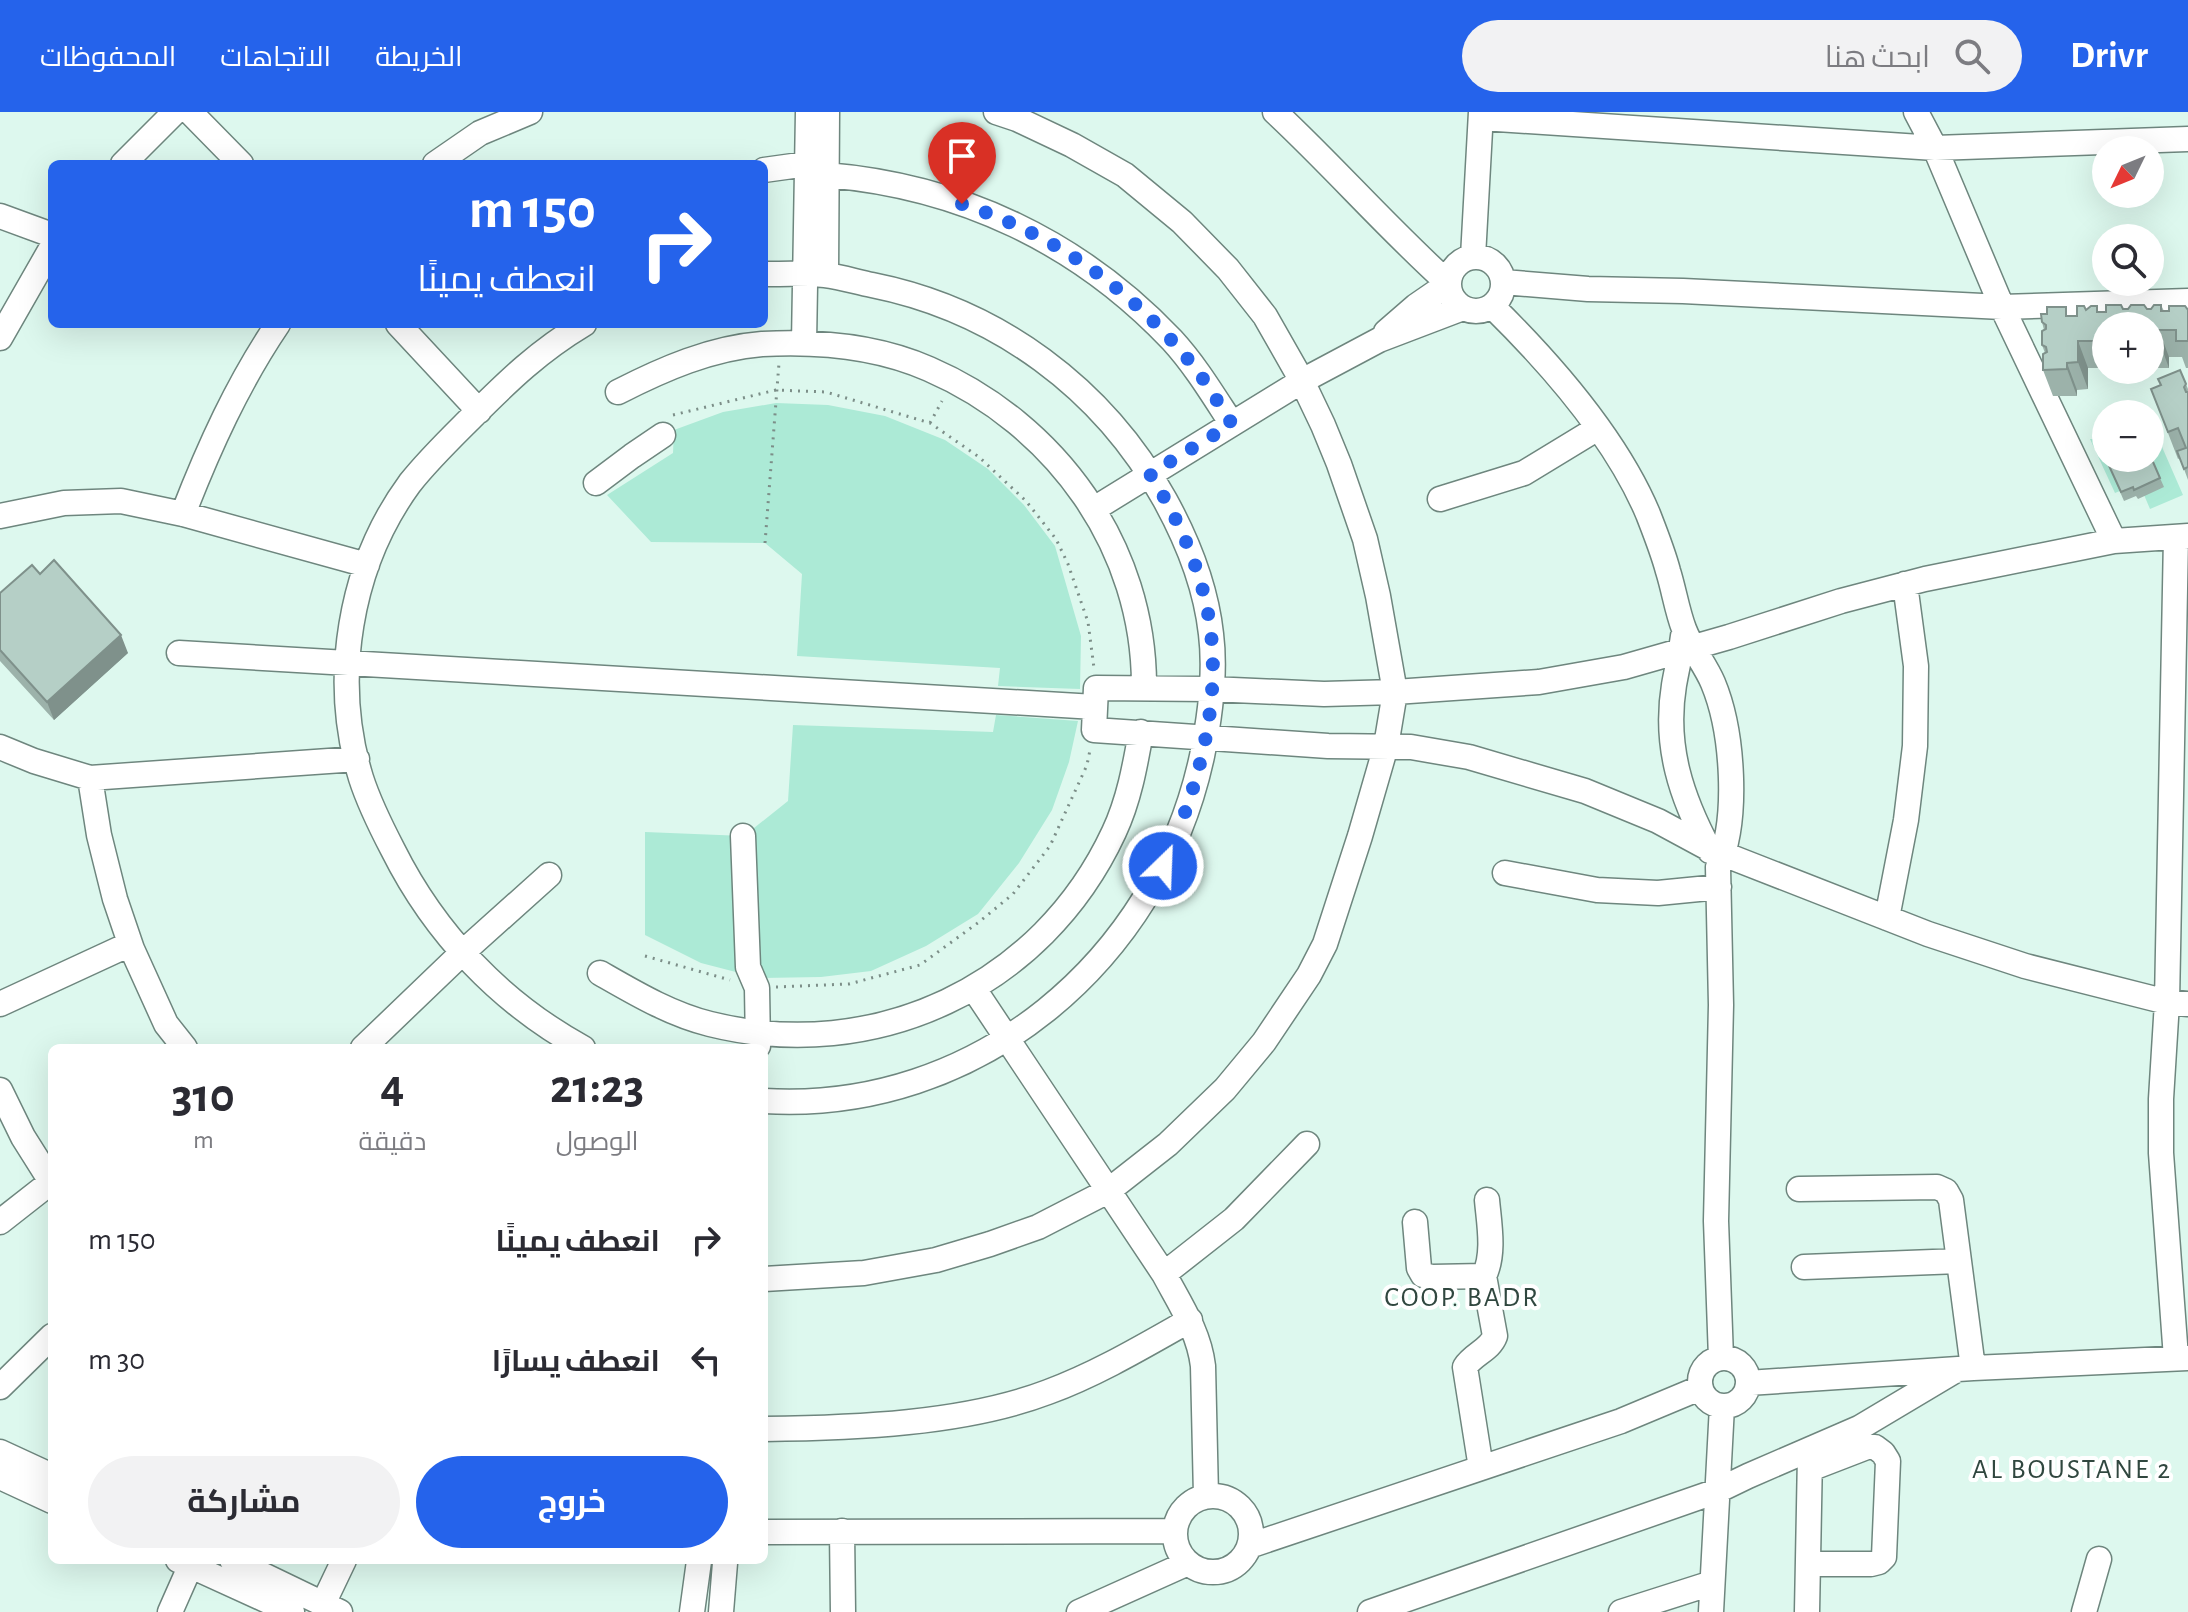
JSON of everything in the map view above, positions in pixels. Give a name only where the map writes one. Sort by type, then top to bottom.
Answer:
[{"type":"street","points":[[127,160],[175,112]]},
{"type":"street","points":[[190,112],[237,160]]},
{"type":"street","points":[[441,160],[480,133],[530,112]]},
{"type":"street","points":[[808,112],[817,170]]},
{"type":"street","points":[[792,344],[816,275],[817,170],[827,112]]},
{"type":"street","points":[[768,1279],[864,1273],[936,1260],[990,1244],[1038,1227],[1108,1191],[1168,1144],[1225,1089],[1264,1042],[1309,975],[1325,944],[1386,746],[1395,692],[1365,539],[1339,464],[1302,381],[1265,316],[1228,269],[1182,222],[1125,175],[1072,145],[996,112]]},
{"type":"street","points":[[1275,112],[1448,284],[1455,302],[1463,308],[1473,312],[1483,311],[1499,300],[1503,282],[1497,266],[1482,257],[1463,260],[1455,266],[1448,284],[1396,321],[1379,340]]},
{"type":"street","points":[[1916,112],[1935,148],[2002,307],[2114,541]]},
{"type":"street","points":[[1473,257],[1481,115],[1935,148],[2188,139]]},
{"type":"street","points":[[768,170],[817,170],[857,178],[942,197],[1019,225],[1057,246],[1129,297],[1173,341],[1232,424]]},
{"type":"street","points":[[0,216],[48,234]]},
{"type":"street","points":[[0,338],[48,254]]},
{"type":"street","points":[[768,274],[816,275],[924,298],[956,310],[1017,341],[1045,361],[1118,429],[1150,474],[1185,540],[1199,581],[1211,634],[1211,689],[1206,738],[1192,794],[1176,838],[1148,894],[1091,969],[1069,992],[1008,1039],[943,1072],[886,1091],[818,1101],[768,1101]]},
{"type":"street","points":[[1503,282],[1588,289],[2002,307],[2188,301]]},
{"type":"street","points":[[1492,306],[1531,346],[1598,428],[1627,470],[1668,568],[1686,642],[1714,685],[1728,737],[1728,835],[1717,864],[1721,1005],[1716,1221],[1721,1358]]},
{"type":"street","points":[[1094,509],[1302,381],[1379,340],[1463,308]]},
{"type":"street","points":[[183,514],[207,451],[240,385],[276,328]]},
{"type":"street","points":[[576,1044],[514,1002],[462,953],[426,907],[401,867],[372,807],[357,759],[349,717],[347,664],[351,624],[367,565],[378,537],[409,485],[428,461],[535,357],[578,328]]},
{"type":"street","points":[[412,329],[479,411]]},
{"type":"street","points":[[618,392],[658,371],[700,356],[759,344],[818,343],[874,351],[927,368],[977,393],[1023,426],[1062,466],[1094,509],[1120,562],[1136,615],[1144,688]]},
{"type":"street","points":[[1440,499],[1524,473],[1598,428]]},
{"type":"street","points":[[596,483],[663,435]]},
{"type":"street","points":[[0,516],[64,503],[121,501],[183,514],[367,565]]},
{"type":"street","points":[[1095,708],[1144,688],[1324,694],[1539,682],[1624,667],[1686,642],[1980,567],[2114,541],[2182,537],[2178,1003],[2161,1099],[2161,1153],[2182,1358],[1966,1368],[1748,1383]]},
{"type":"street","points":[[1887,918],[1906,820],[1915,746],[1916,666],[1905,584]]},
{"type":"street","points":[[1686,642],[1673,695],[1673,754],[1690,812],[1717,864]]},
{"type":"street","points":[[179,653],[1095,708],[1141,732],[1442,751],[1544,778],[1626,807],[1717,864],[2025,966],[2178,1003]]},
{"type":"street","points":[[600,973],[652,1003],[759,1040],[874,1027],[926,1012],[974,989],[1018,958],[1057,921],[1089,878],[1115,831],[1133,780],[1141,732]]},
{"type":"street","points":[[0,747],[90,778],[357,759]]},
{"type":"street","points":[[90,778],[99,835],[130,944],[166,1024],[182,1044]]},
{"type":"street","points":[[743,836],[748,967],[757,988],[759,1040]]},
{"type":"street","points":[[1505,873],[1597,890],[1658,893],[1717,864]]},
{"type":"street","points":[[367,1044],[549,875]]},
{"type":"street","points":[[0,1004],[130,944]]},
{"type":"street","points":[[974,989],[1164,1274],[1190,1320],[1201,1347],[1203,1366],[1206,1496]]},
{"type":"street","points":[[0,1090],[23,1137],[48,1176]]},
{"type":"street","points":[[1164,1274],[1234,1219],[1307,1144]]},
{"type":"street","points":[[0,1222],[48,1185]]},
{"type":"street","points":[[1799,1189],[1937,1187],[1946,1191],[1951,1200],[1959,1261],[1966,1368]]},
{"type":"street","points":[[1481,1468],[1465,1367],[1467,1362],[1491,1345],[1495,1336],[1484,1276],[1490,1260],[1487,1200]]},
{"type":"street","points":[[1415,1222],[1419,1268],[1423,1275],[1484,1276]]},
{"type":"street","points":[[1804,1267],[1959,1261]]},
{"type":"street","points":[[768,1429],[944,1417],[1003,1405],[1047,1393],[1190,1320]]},
{"type":"street","points":[[0,1387],[48,1347]]},
{"type":"street","points":[[1721,1358],[1731,1358],[1740,1363],[1748,1383],[1746,1392],[1732,1405],[1713,1403],[1700,1388],[1701,1374],[1708,1363],[1721,1358]]},
{"type":"street","points":[[1810,1459],[1966,1368]]},
{"type":"street","points":[[1249,1546],[1621,1421],[1700,1388]]},
{"type":"street","points":[[1711,1612],[1722,1406]]},
{"type":"street","points":[[1370,1612],[1810,1459],[1875,1447],[1888,1461],[1884,1557],[1871,1564],[1808,1564]]},
{"type":"street","points":[[0,1452],[48,1474]]},
{"type":"street","points":[[1807,1612],[1810,1459]]},
{"type":"street","points":[[0,1477],[48,1499]]},
{"type":"street","points":[[1206,1496],[1219,1496],[1231,1501],[1242,1509],[1248,1520],[1251,1533],[1249,1546],[1237,1563],[1228,1569],[1207,1572],[1188,1563],[1176,1543],[1174,1531],[1177,1519],[1194,1501],[1206,1496]]},
{"type":"street","points":[[842,1531],[843,1612]]},
{"type":"street","points":[[768,1532],[1174,1531]]},
{"type":"street","points":[[2084,1612],[2099,1559]]},
{"type":"street","points":[[1079,1612],[1188,1563]]},
{"type":"street","points":[[170,1612],[186,1564]]},
{"type":"street","points":[[191,1564],[292,1612]]},
{"type":"street","points":[[240,1564],[332,1608],[343,1564]]},
{"type":"street","points":[[692,1612],[698,1564]]},
{"type":"street","points":[[721,1612],[728,1564]]},
{"type":"street","points":[[1622,1612],[1712,1583]]},
{"type":"path","points":[[765,543],[776,390],[792,344]]},
{"type":"path","points":[[930,423],[952,381]]},
{"type":"path","points":[[645,956],[757,988],[849,984],[920,965],[1013,894],[1050,846],[1087,765],[1095,708],[1088,622],[1056,539],[1026,501],[989,465],[930,423],[826,392],[776,390],[665,417],[663,435]]},
{"type":"green space","points":[[776,403],[828,405],[885,416],[945,440],[988,469],[1024,505],[1055,546],[1081,636],[1080,689],[998,686],[1000,668],[797,656],[802,574],[765,543],[651,542],[607,495],[673,453],[674,430],[723,412]]},
{"type":"green space","points":[[2164,451],[2183,495],[2150,509],[2139,483],[2115,493],[2105,472],[2164,472]]},
{"type":"green space","points":[[996,715],[1078,721],[1069,762],[1052,810],[1019,863],[978,914],[926,946],[871,971],[821,977],[759,978],[701,963],[645,935],[645,832],[744,836],[788,801],[793,725],[993,732]]},
{"type":"building","points":[[2106,305],[2121,305],[2123,309],[2128,309],[2131,305],[2144,305],[2151,309],[2154,305],[2161,305],[2161,311],[2169,311],[2169,306],[2185,306],[2188,310],[2188,341],[2176,341],[2176,330],[2164,330],[2164,312],[2106,312]]},
{"type":"building","points":[[2077,306],[2084,306],[2086,310],[2097,306],[2097,312],[2092,312],[2092,341],[2078,341],[2078,362],[2067,363],[2067,369],[2043,370],[2043,354],[2047,352],[2042,345],[2042,331],[2046,325],[2042,322],[2041,314],[2047,314],[2047,307],[2066,307],[2066,316],[2077,316]]},
{"type":"building","points":[[2180,370],[2188,392],[2188,467],[2184,469],[2177,451],[2186,448],[2178,428],[2168,432],[2164,422],[2164,400],[2155,400],[2151,389],[2164,384],[2164,377]]},
{"type":"building","points":[[2112,472],[2157,472],[2160,478],[2134,490],[2133,487],[2121,492]]},
{"type":"building","points":[[54,560],[121,635],[47,702],[0,650],[0,593],[32,565],[40,574]]},
{"type":"district","name":"COOP. BADR","points":[[1462,1296]]},
{"type":"district","name":"AL BOUSTANE 2","points":[[2072,1468]]},
{"type":"route","points":[[962,204],[1019,225],[1057,246],[1129,297],[1173,341],[1232,424],[1150,474],[1185,540],[1205,602],[1211,634],[1212,669],[1206,738],[1188,805],[1163,866]]}]
